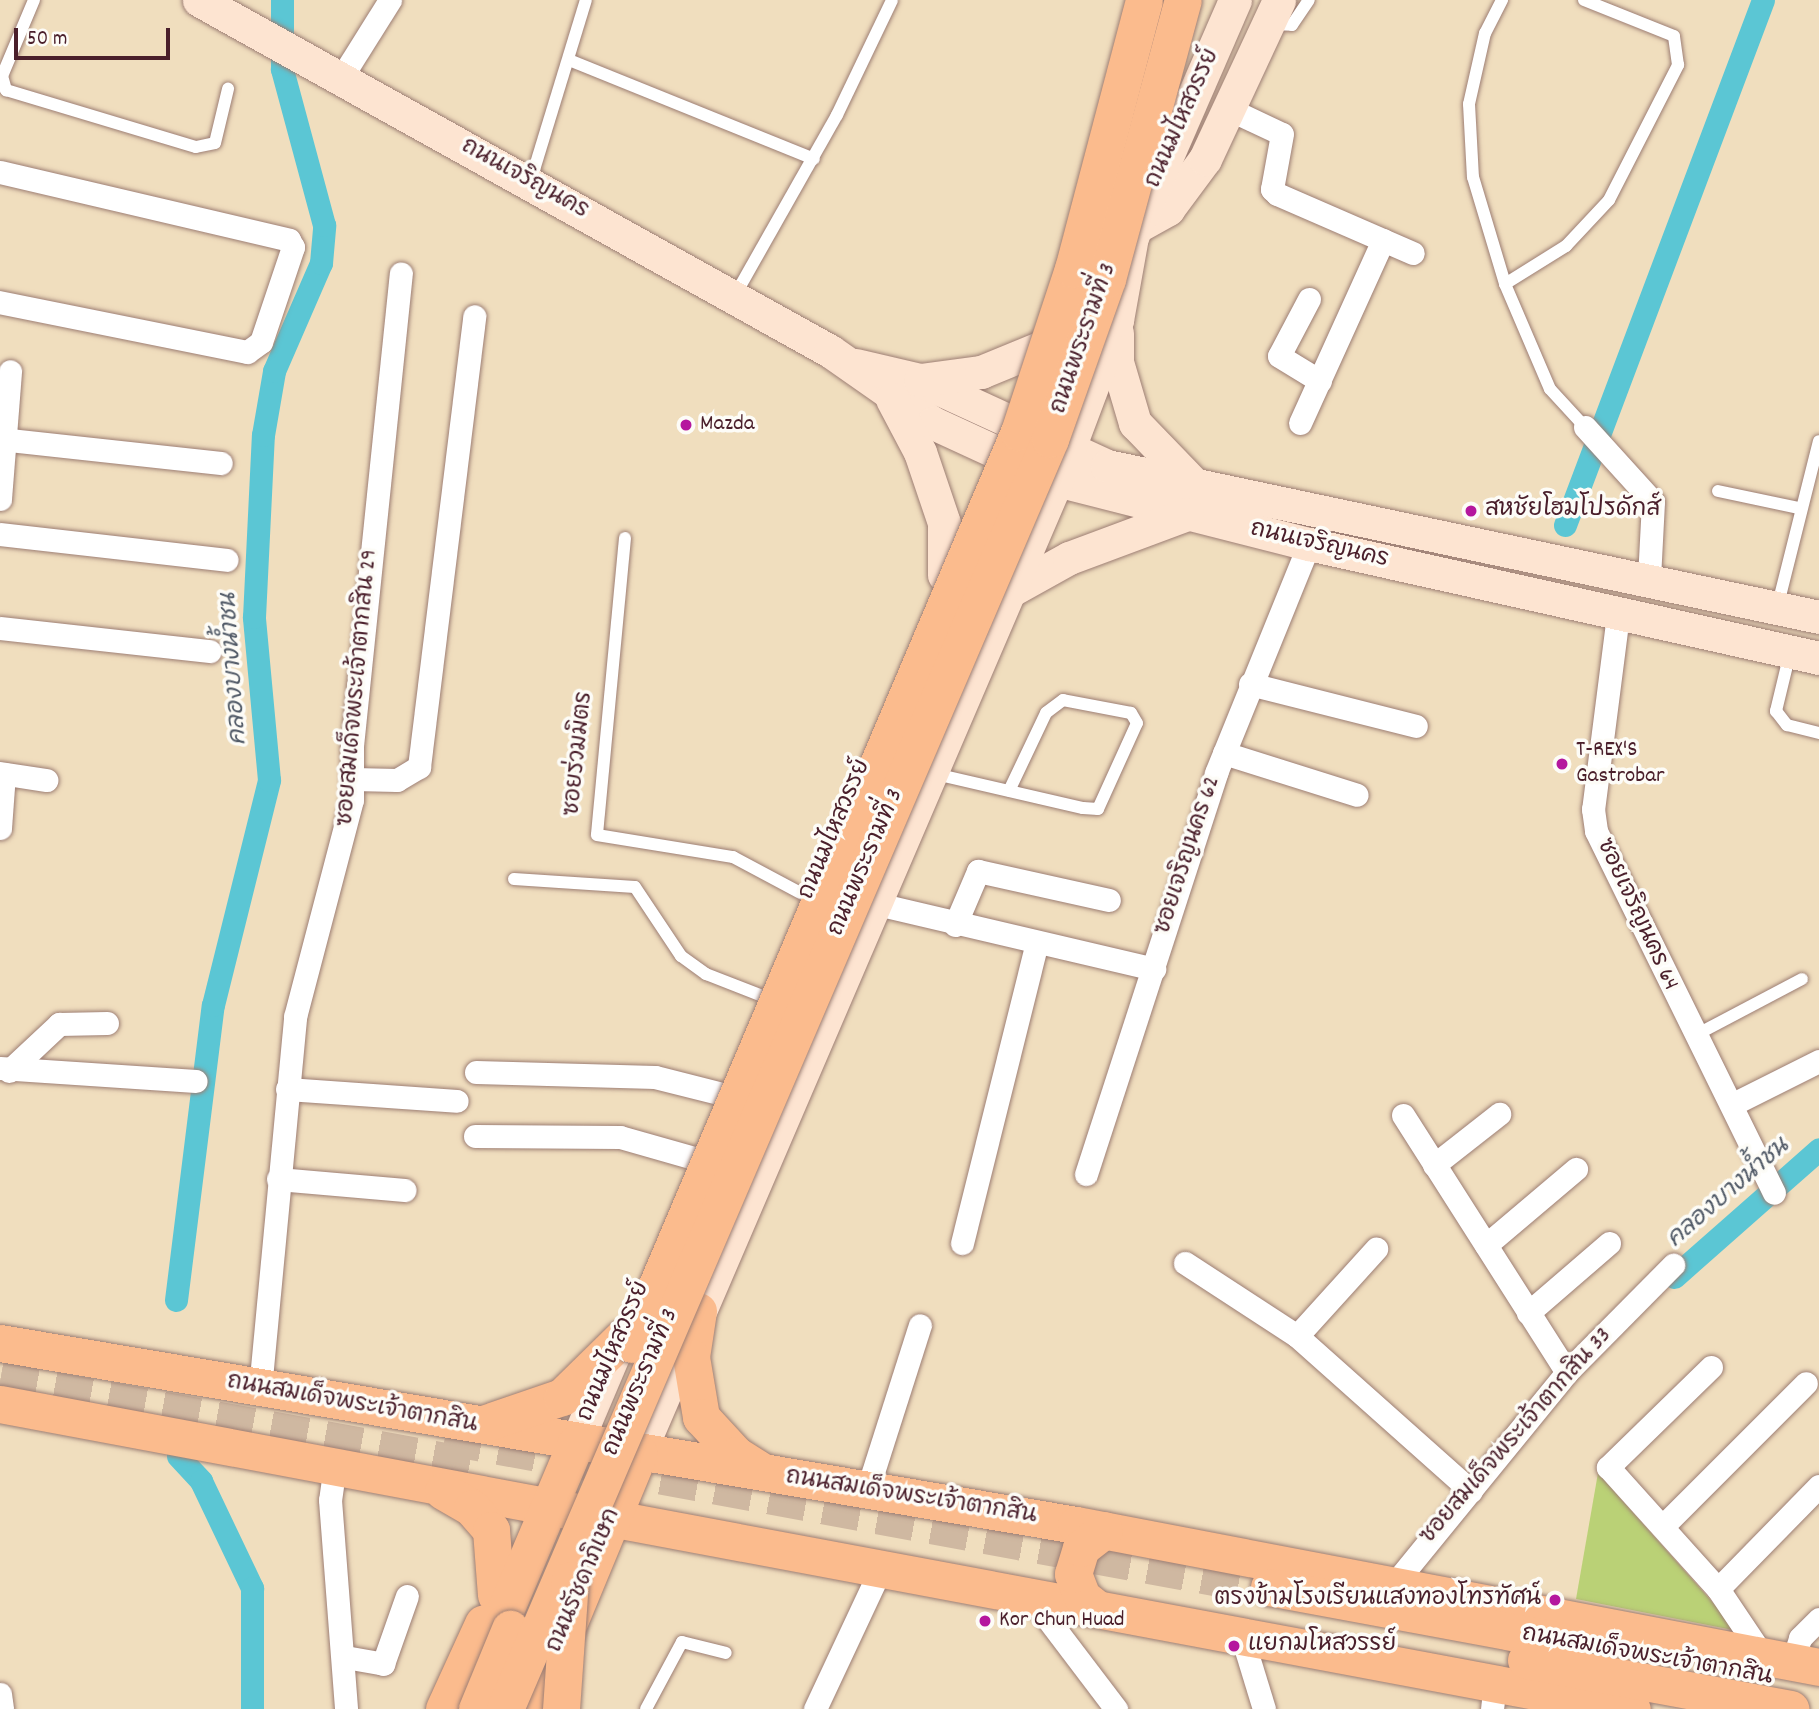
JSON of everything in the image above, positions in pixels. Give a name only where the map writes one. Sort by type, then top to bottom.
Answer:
[{"type":"main road","name":"ถนนเจริญนคร","points":[[199,0],[734,297],[847,363],[892,399],[1003,440],[1062,466],[1190,498],[1649,579],[1819,617]]},
{"type":"main road","name":"ถนนพระรามที่ 3","points":[[477,1709],[1019,432],[1073,269],[1144,0]]},
{"type":"main road","points":[[1087,291],[1136,96],[1177,0]]},
{"type":"main road","name":"ถนนพระรามที่ 3","points":[[505,1709],[574,1541],[1050,439],[1107,279],[1183,0]]},
{"type":"main road","name":"ถนนมไหสวรรย์","points":[[639,1453],[928,773],[1062,466],[1117,320],[1134,232],[1235,0]]},
{"type":"main road","points":[[1134,232],[1168,209],[1183,190],[1231,110],[1274,12]]},
{"type":"main road","name":"ถนนมไหสวรรย์","points":[[576,1443],[722,1094],[1003,440],[1054,342],[1087,291],[1134,232]]},
{"type":"main road","points":[[1006,593],[1069,558],[1190,498],[1135,423],[1117,362],[1117,320]]},
{"type":"main road","points":[[920,380],[981,372],[1054,342]]},
{"type":"main road","name":"ถนนเจริญนคร","points":[[847,363],[920,380],[1003,440]]},
{"type":"main road","points":[[892,399],[920,452],[944,523],[944,575]]},
{"type":"main road","name":"ถนนเจริญนคร","points":[[1190,498],[1308,544],[1805,655]]},
{"type":"main road","points":[[698,1311],[691,1357],[701,1417],[736,1455],[769,1476]]},
{"type":"main road","points":[[464,1425],[520,1415],[562,1397],[621,1339]]},
{"type":"main road","name":"ถนนสมเด็จพระเจ้าตากสิน","points":[[0,1343],[866,1494],[1104,1530],[1791,1660]]},
{"type":"main road","name":"ถนนสมเด็จพระเจ้าตากสิน","points":[[9,1409],[424,1481],[609,1521],[703,1535],[1097,1609],[1258,1612],[1819,1688]]},
{"type":"main road","points":[[462,1709],[550,1509],[576,1443]]},
{"type":"main road","name":"ถนนรัชดาภิเษก","points":[[533,1709],[577,1597],[639,1453]]},
{"type":"main road","points":[[424,1481],[472,1508],[491,1530],[496,1595]]},
{"type":"main road","points":[[1097,1609],[1082,1597],[1073,1574],[1081,1548],[1104,1530]]},
{"type":"main road","points":[[577,1597],[621,1551],[703,1535]]},
{"type":"main road","points":[[561,1709],[574,1541]]},
{"type":"main road","points":[[447,1709],[496,1595],[533,1546]]},
{"type":"main road","name":"ถนนสมเด็จพระเจ้าตากสิน","points":[[1258,1612],[1493,1696],[1619,1708]]},
{"type":"main road","name":"ถนนสมเด็จพระเจ้าตากสิน","points":[[1258,1612],[1790,1709]]},
{"type":"main road","points":[[447,1709],[509,1633]]},
{"type":"street","points":[[335,74],[390,0]]},
{"type":"street","points":[[1231,110],[1282,134],[1272,188],[1277,194],[1413,253]]},
{"type":"street","points":[[0,172],[289,240],[293,247],[261,342],[247,352],[0,302]]},
{"type":"street","points":[[1300,423],[1384,240]]},
{"type":"street","name":"ซอยสมเด็จพระเจ้าตากสิน 29","points":[[260,1389],[295,1017],[343,850],[353,779],[401,274]]},
{"type":"street","points":[[1309,299],[1279,356],[1320,381]]},
{"type":"street","points":[[353,779],[397,780],[419,767],[474,316]]},
{"type":"street","points":[[0,499],[10,371]]},
{"type":"street","points":[[1585,426],[1653,502],[1649,579]]},
{"type":"street","points":[[3,440],[221,463]]},
{"type":"street","points":[[0,534],[227,561]]},
{"type":"street","name":"ซอยเจริญนคร 62","points":[[1086,1174],[1224,753],[1308,544]]},
{"type":"street","name":"ซอยเจริญนคร 64","points":[[1618,615],[1593,809],[1596,831],[1694,1036],[1733,1104],[1771,1187]]},
{"type":"street","points":[[0,628],[210,651]]},
{"type":"street","points":[[1250,684],[1416,726]]},
{"type":"street","points":[[1224,753],[1357,795]]},
{"type":"street","points":[[0,828],[2,774],[46,780]]},
{"type":"street","points":[[955,925],[978,871],[1109,900]]},
{"type":"street","points":[[873,903],[955,925],[1154,969]]},
{"type":"street","points":[[962,1243],[1037,943]]},
{"type":"street","points":[[5,1069],[59,1024],[107,1023]]},
{"type":"street","points":[[1733,1104],[1819,1061]]},
{"type":"street","points":[[5,1069],[196,1081]]},
{"type":"street","points":[[476,1072],[655,1077],[722,1094]]},
{"type":"street","points":[[287,1089],[457,1101]]},
{"type":"street","points":[[1434,1165],[1499,1114]]},
{"type":"street","points":[[1403,1115],[1567,1372]]},
{"type":"street","points":[[475,1136],[620,1137],[697,1159]]},
{"type":"street","points":[[1486,1245],[1576,1169]]},
{"type":"street","points":[[278,1179],[405,1190]]},
{"type":"street","points":[[1528,1313],[1609,1243]]},
{"type":"street","points":[[1297,1336],[1376,1249]]},
{"type":"street","points":[[1185,1263],[1297,1336],[1471,1491]]},
{"type":"street","name":"ซอยสมเด็จพระเจ้าตากสิน 33","points":[[1395,1583],[1567,1372],[1674,1265]]},
{"type":"street","points":[[866,1494],[920,1325]]},
{"type":"street","points":[[1711,1367],[1608,1467],[1718,1589],[1791,1660],[1800,1639],[1819,1619]]},
{"type":"street","points":[[1663,1526],[1806,1383]]},
{"type":"street","points":[[335,1465],[333,1551],[345,1657],[346,1709]]},
{"type":"street","points":[[1718,1589],[1819,1486]]},
{"type":"street","points":[[815,1709],[881,1568]]},
{"type":"street","points":[[345,1657],[383,1664],[407,1595]]},
{"type":"street","points":[[1031,1597],[1116,1709]]},
{"type":"street","points":[[1258,1612],[1264,1709]]},
{"type":"street","points":[[0,1694],[2,1709]]},
{"type":"lane","points":[[34,0],[2,76],[6,90],[196,147],[215,143],[228,89]]},
{"type":"lane","points":[[530,183],[586,0]]},
{"type":"lane","points":[[734,297],[814,159],[892,0]]},
{"type":"lane","points":[[1274,12],[1292,25],[1308,0]]},
{"type":"lane","points":[[1502,0],[1485,33],[1469,104],[1468,144],[1505,284],[1550,389],[1585,426]]},
{"type":"lane","points":[[1505,284],[1566,246],[1609,200],[1678,65],[1674,36],[1584,0]]},
{"type":"lane","points":[[569,60],[814,159]]},
{"type":"lane","points":[[1777,608],[1800,509],[1813,481],[1819,441]]},
{"type":"lane","points":[[1718,491],[1800,509]]},
{"type":"lane","name":"ซอยร่วมมิตร","points":[[625,538],[597,835],[723,854],[807,897]]},
{"type":"lane","points":[[1805,655],[1776,711],[1787,725],[1819,733]]},
{"type":"lane","points":[[928,773],[1009,791],[1098,808],[1137,723],[1131,713],[1063,701],[1046,713],[1009,791]]},
{"type":"lane","points":[[514,879],[635,887],[681,956],[706,974],[765,998]]},
{"type":"lane","points":[[1694,1036],[1802,979]]},
{"type":"lane","points":[[646,1709],[682,1642],[726,1653]]},
{"type":"green space","points":[[1598,1473],[1738,1631],[1576,1599]]},
{"type":"waterway","name":"คลองบางน้ำชน","points":[[176,1300],[213,1005],[269,780],[254,617],[263,435],[274,371],[321,263],[324,225],[282,69],[282,0]]},
{"type":"waterway","points":[[1565,525],[1763,0]]},
{"type":"waterway","name":"คลองบางน้ำชน","points":[[1674,1277],[1819,1149]]},
{"type":"waterway","name":"คลองบางน้ำชน","points":[[178,1456],[201,1481],[252,1588],[252,1709]]},
{"type":"tunnel","points":[[0,1380],[482,1468]]},
{"type":"tunnel","points":[[445,1436],[1269,1587]]},
{"type":"place","name":"Mazda","points":[[686,425]]},
{"type":"place","name":"สหชัยโฮมโปรดักส์","points":[[1471,511]]},
{"type":"place","name":"T-REX'S Gastrobar","points":[[1562,764]]},
{"type":"place","name":"ตรงข้ามโรงเรียนแสงทองโทรทัศน์","points":[[1555,1600]]},
{"type":"place","name":"Kor Chun Huad","points":[[985,1621]]},
{"type":"place","name":"แยกมโหสวรรย์","points":[[1234,1646]]}]
